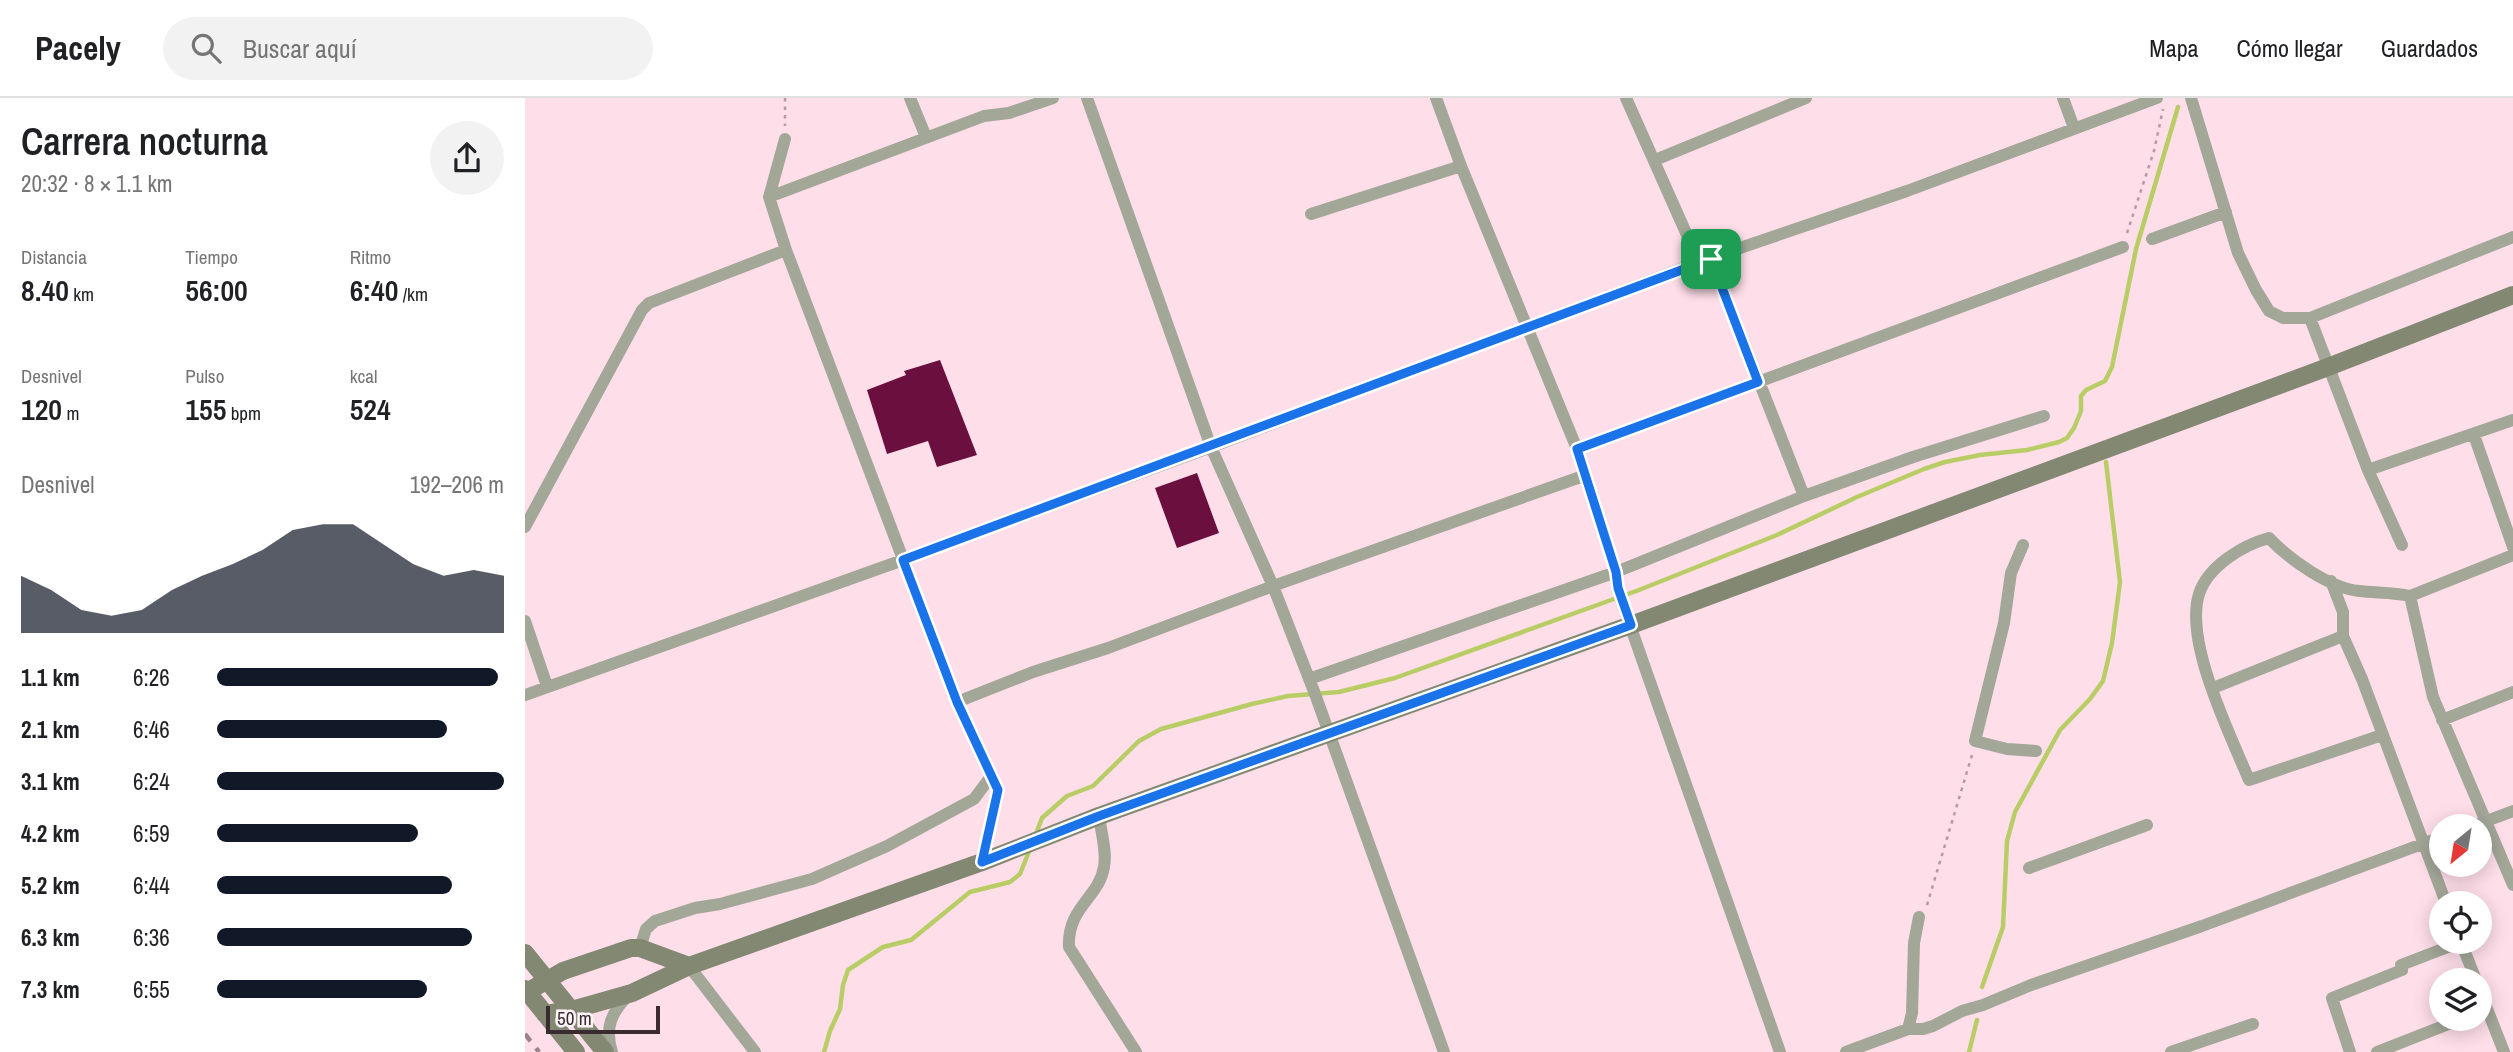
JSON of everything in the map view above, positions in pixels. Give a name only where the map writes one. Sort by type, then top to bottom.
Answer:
[{"type":"street","points":[[910,98],[926,137]]},
{"type":"street","points":[[769,197],[984,116],[1009,113],[1053,98]]},
{"type":"street","points":[[1087,98],[1211,447],[1273,586],[1331,734],[1444,1052]]},
{"type":"street","points":[[1436,98],[1461,166],[1577,449],[1616,572],[1618,588],[1780,1052]]},
{"type":"street","points":[[1626,98],[1705,260],[1804,496]]},
{"type":"street","points":[[1654,160],[1806,98]]},
{"type":"street","points":[[2063,98],[2074,128]]},
{"type":"street","points":[[525,695],[1211,447],[1705,260],[1907,191],[2157,98]]},
{"type":"street","points":[[2191,98],[2238,253],[2269,311],[2283,318],[2310,318],[2513,237]]},
{"type":"street","points":[[785,139],[769,197],[786,250],[957,702],[998,790],[982,862]]},
{"type":"street","points":[[1311,214],[1461,166]]},
{"type":"street","points":[[2152,239],[2226,212]]},
{"type":"street","points":[[1577,449],[2123,247]]},
{"type":"street","points":[[525,527],[642,310],[649,303],[786,250]]},
{"type":"street","points":[[545,1014],[572,1010],[632,993],[689,966],[1631,625],[2328,367],[2513,295]]},
{"type":"street","points":[[2310,318],[2368,470],[2402,545]]},
{"type":"street","points":[[1309,679],[1616,572],[1804,496],[1913,457],[2044,416]]},
{"type":"street","points":[[2368,470],[2513,420]]},
{"type":"street","points":[[2474,435],[2513,547]]},
{"type":"street","points":[[957,702],[1033,672],[1108,648],[1273,586],[1586,475]]},
{"type":"street","points":[[2382,735],[2249,780],[2201,654],[2199,595],[2215,570],[2236,552],[2269,538],[2284,554],[2331,581],[2357,591],[2410,596],[2513,555]]},
{"type":"street","points":[[2023,545],[2011,573],[2004,623],[1975,741],[2007,749],[2036,751]]},
{"type":"street","points":[[2331,581],[2343,612],[2343,636],[2441,891]]},
{"type":"street","points":[[2410,596],[2433,696],[2484,814]]},
{"type":"street","points":[[525,621],[547,686]]},
{"type":"street","points":[[2213,688],[2343,636]]},
{"type":"street","points":[[2442,720],[2513,692]]},
{"type":"street","points":[[640,948],[646,929],[655,921],[695,908],[720,904],[812,879],[887,846],[974,799],[992,775]]},
{"type":"street","points":[[2492,819],[2513,811]]},
{"type":"street","points":[[1099,816],[1104,868],[1099,881],[1072,920],[1069,947],[1136,1052]]},
{"type":"street","points":[[2029,868],[2147,825]]},
{"type":"street","points":[[2492,833],[2513,884]]},
{"type":"street","points":[[1846,1052],[1908,1029],[1933,1026],[1962,1011],[1983,1006],[2031,985],[2202,926],[2429,841]]},
{"type":"street","points":[[1908,1029],[1912,1013],[1913,955],[1919,917]]},
{"type":"street","points":[[576,1052],[526,990],[563,971],[631,948],[640,948],[689,966],[755,1052]]},
{"type":"street","points":[[525,953],[605,1052]]},
{"type":"street","points":[[2350,1052],[2332,998],[2402,970],[2401,965],[2430,954]]},
{"type":"street","points":[[612,1052],[607,1031],[610,1021],[614,1012],[632,993]]},
{"type":"street","points":[[2171,1052],[2253,1024]]},
{"type":"street","points":[[2492,1029],[2504,1052]]},
{"type":"street","points":[[2377,1052],[2431,1031]]},
{"type":"path","points":[[785,98],[785,139]]},
{"type":"path","points":[[2123,247],[2154,151],[2166,98]]},
{"type":"path","points":[[1919,917],[1930,901],[1975,741]]},
{"type":"building","points":[[940,360],[977,455],[937,467],[928,441],[887,454],[867,390],[906,375],[904,371]]},
{"type":"building","points":[[1197,473],[1219,533],[1177,548],[1155,488]]},
{"type":"waterway","points":[[1036,834],[1042,818],[1067,796],[1093,786],[1139,741],[1161,729],[1288,696],[1339,692],[1395,678],[1639,590],[1777,535],[1924,469],[1980,455],[2027,450],[2067,438],[2081,411],[2081,396],[2086,390],[2105,381],[2112,367],[2136,249],[2178,107]]},
{"type":"waterway","points":[[1982,987],[2003,927],[2007,841],[2015,812],[2060,730],[2090,699],[2103,681],[2112,643],[2120,582],[2106,462]]},
{"type":"waterway","points":[[824,1052],[840,1009],[848,970],[883,947],[911,940],[970,892],[1010,882],[1020,874],[1030,849]]},
{"type":"waterway","points":[[1969,1052],[1977,1020]]},
{"type":"railway","points":[[525,1034],[539,1052]]},
{"type":"route","points":[[1711,259],[1758,382],[1577,449],[1631,625],[1099,816],[982,862],[998,790],[957,702],[903,560],[1711,259]]}]
